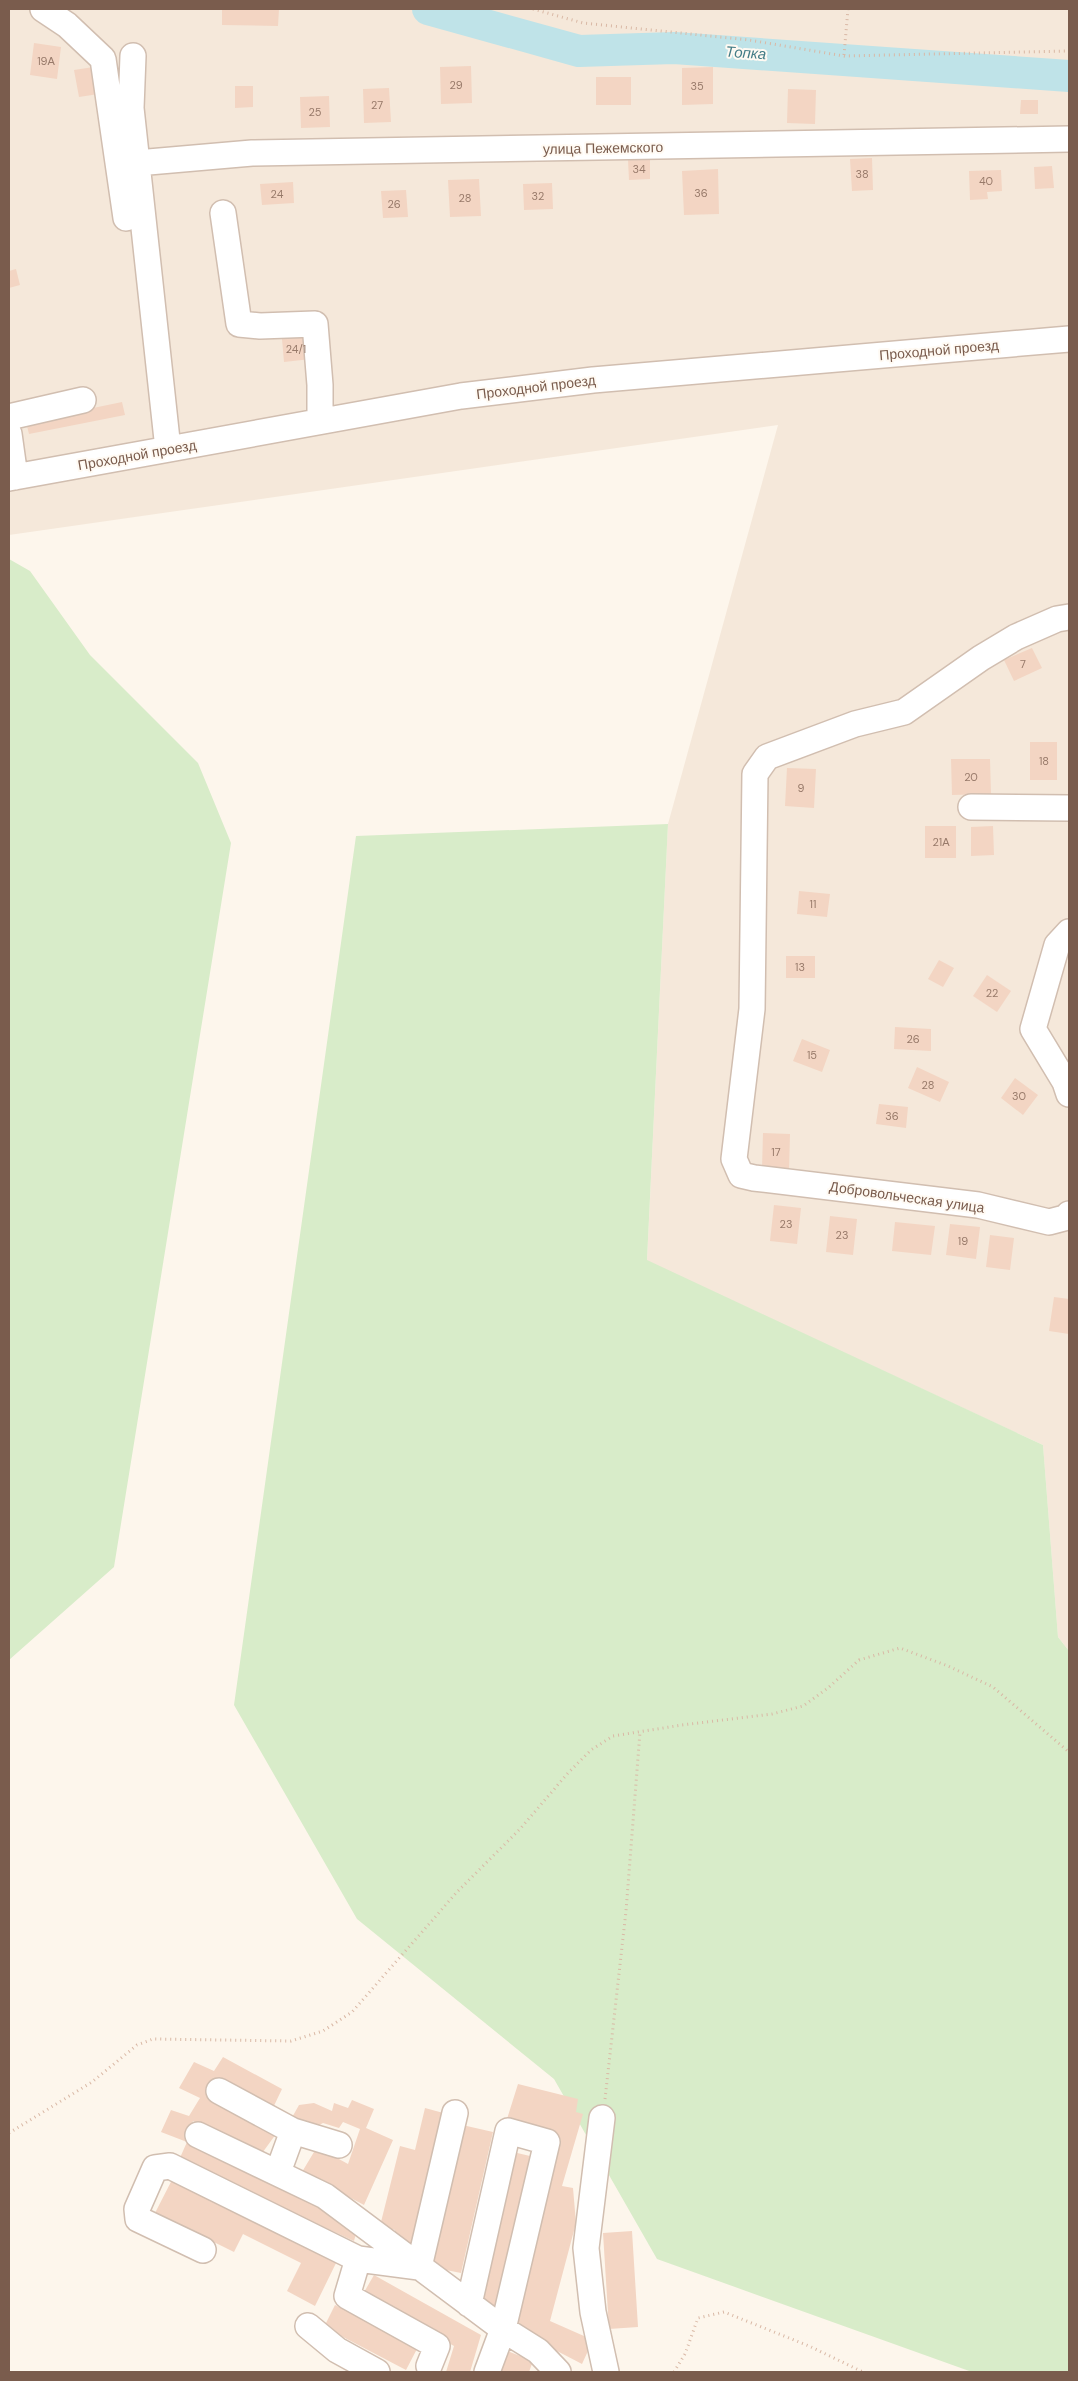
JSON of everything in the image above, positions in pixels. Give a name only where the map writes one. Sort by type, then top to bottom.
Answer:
[{"type":"street","points":[[43,9],[67,25],[103,60],[128,231],[146,254]]},
{"type":"street","points":[[133,56],[131,108],[168,449]]},
{"type":"street","name":"улица Пежемского","points":[[137,163],[252,153],[1069,139]]},
{"type":"street","points":[[224,213],[239,324],[260,326],[315,324],[320,385],[320,421]]},
{"type":"street","name":"Проходной проезд","points":[[12,478],[461,396],[593,380],[1069,339]]},
{"type":"street","points":[[9,417],[83,400]]},
{"type":"street","points":[[9,434],[12,478]]},
{"type":"street","name":"Добровольческая улица","points":[[1069,617],[1057,619],[1016,638],[981,658],[904,712],[855,724],[767,756],[755,774],[752,1009],[734,1159],[741,1175],[978,1205],[1049,1222],[1068,1217],[1069,1214]]},
{"type":"street","points":[[971,807],[1069,808]]},
{"type":"street","points":[[1069,932],[1057,945],[1033,1028],[1065,1082],[1069,1094]]},
{"type":"street","points":[[219,2091],[293,2131],[339,2145]]},
{"type":"street","points":[[419,2267],[455,2113]]},
{"type":"street","points":[[602,2118],[586,2248],[593,2312],[606,2372]]},
{"type":"street","points":[[278,2172],[293,2131]]},
{"type":"street","points":[[470,2304],[508,2131],[547,2142],[503,2329],[486,2372]]},
{"type":"street","points":[[198,2135],[278,2172],[324,2196],[503,2329],[538,2351],[558,2372]]},
{"type":"street","points":[[203,2250],[138,2219],[137,2209],[155,2168],[170,2166],[358,2259],[419,2267]]},
{"type":"street","points":[[358,2259],[347,2296],[436,2346],[429,2366]]},
{"type":"street","points":[[308,2326],[337,2350],[377,2372]]},
{"type":"path","points":[[533,9],[583,23],[749,40],[844,56],[1069,51]]},
{"type":"path","points":[[844,56],[848,9]]},
{"type":"path","points":[[9,2134],[92,2082],[137,2045],[153,2039],[291,2041],[323,2032],[352,2012],[457,1892],[520,1829],[539,1805],[591,1750],[613,1736],[772,1714],[803,1706],[828,1688],[859,1660],[900,1648],[948,1666],[993,1687],[1069,1752]]},
{"type":"path","points":[[602,2118],[626,1911],[640,1732]]},
{"type":"path","points":[[674,2372],[685,2354],[698,2318],[724,2312],[809,2346],[863,2372]]},
{"type":"shaded area","points":[[9,9],[1069,9],[1069,1651],[1058,1637],[1043,1445],[647,1261],[668,824],[778,425],[9,535]]},
{"type":"green space","points":[[9,559],[30,571],[90,655],[198,763],[231,843],[114,1567],[9,1660]]},
{"type":"green space","points":[[668,824],[647,1260],[1043,1445],[1058,1637],[1069,1651],[1069,2372],[972,2372],[657,2259],[554,2079],[357,1919],[234,1705],[356,836]]},
{"type":"building","points":[[222,9],[279,9],[278,26],[222,25]]},
{"type":"building","points":[[34,43],[61,47],[57,79],[30,75]]},
{"type":"building","points":[[100,66],[105,93],[79,97],[74,70]]},
{"type":"building","points":[[471,66],[472,103],[441,104],[440,67]]},
{"type":"building","points":[[713,67],[713,104],[682,105],[682,68]]},
{"type":"building","points":[[596,77],[631,77],[631,105],[596,105]]},
{"type":"building","points":[[235,86],[253,86],[253,107],[235,108]]},
{"type":"building","points":[[389,88],[391,122],[364,123],[363,89]]},
{"type":"building","points":[[788,89],[816,90],[815,124],[787,123]]},
{"type":"building","points":[[329,96],[330,127],[301,128],[300,97]]},
{"type":"building","points":[[1021,100],[1038,100],[1038,114],[1020,114]]},
{"type":"building","points":[[872,158],[873,190],[852,191],[850,159]]},
{"type":"building","points":[[650,159],[650,179],[629,180],[628,160]]},
{"type":"building","points":[[1052,166],[1054,188],[1035,189],[1034,167]]},
{"type":"building","points":[[718,169],[719,214],[684,215],[682,171]]},
{"type":"building","points":[[1001,170],[1002,191],[987,192],[988,199],[970,200],[969,171]]},
{"type":"building","points":[[479,179],[481,216],[450,217],[448,180]]},
{"type":"building","points":[[293,182],[294,203],[262,205],[260,184]]},
{"type":"building","points":[[552,183],[553,209],[524,210],[523,184]]},
{"type":"building","points":[[406,190],[408,217],[383,218],[381,191]]},
{"type":"building","points":[[16,269],[20,285],[9,288],[9,271]]},
{"type":"building","points":[[309,336],[311,359],[284,362],[282,339]]},
{"type":"building","points":[[122,402],[125,415],[29,434],[26,422]]},
{"type":"building","points":[[1032,648],[1042,668],[1014,681],[1004,660]]},
{"type":"building","points":[[1030,742],[1057,742],[1057,780],[1030,780]]},
{"type":"building","points":[[951,759],[990,759],[991,794],[952,795]]},
{"type":"building","points":[[787,768],[816,769],[814,808],[785,806]]},
{"type":"building","points":[[925,826],[956,826],[956,858],[925,858]]},
{"type":"building","points":[[993,826],[994,855],[971,856],[971,827]]},
{"type":"building","points":[[799,891],[830,894],[827,917],[797,914]]},
{"type":"building","points":[[786,956],[815,956],[815,978],[786,978]]},
{"type":"building","points":[[939,960],[954,968],[943,987],[928,979]]},
{"type":"building","points":[[987,975],[1011,991],[997,1012],[973,996]]},
{"type":"building","points":[[895,1027],[931,1029],[931,1051],[894,1049]]},
{"type":"building","points":[[802,1039],[830,1050],[822,1072],[793,1061]]},
{"type":"building","points":[[917,1067],[949,1082],[940,1102],[908,1088]]},
{"type":"building","points":[[1015,1078],[1038,1095],[1023,1115],[1001,1098]]},
{"type":"building","points":[[879,1104],[908,1107],[906,1128],[876,1124]]},
{"type":"building","points":[[763,1133],[790,1134],[789,1170],[762,1169]]},
{"type":"building","points":[[774,1205],[801,1208],[797,1244],[770,1241]]},
{"type":"building","points":[[830,1216],[857,1219],[853,1255],[826,1252]]},
{"type":"building","points":[[895,1222],[935,1226],[931,1255],[892,1251]]},
{"type":"building","points":[[950,1224],[980,1227],[976,1259],[946,1255]]},
{"type":"building","points":[[990,1235],[1014,1238],[1010,1270],[986,1267]]},
{"type":"building","points":[[1054,1297],[1069,1299],[1069,1334],[1049,1331]]},
{"type":"building","points":[[223,2057],[282,2089],[271,2112],[276,2134],[260,2156],[193,2121],[187,2142],[161,2132],[171,2110],[189,2116],[200,2098],[179,2088],[194,2062],[214,2071]]},
{"type":"building","points":[[518,2084],[578,2099],[576,2112],[583,2114],[562,2186],[573,2188],[576,2223],[550,2321],[593,2340],[582,2364],[509,2326],[557,2134],[507,2119]]},
{"type":"building","points":[[352,2100],[374,2109],[366,2128],[393,2140],[364,2205],[302,2172],[317,2147],[348,2164],[360,2129],[343,2122],[339,2128],[323,2123],[310,2130],[290,2121],[299,2105],[314,2103],[332,2111],[334,2103],[348,2108]]},
{"type":"building","points":[[425,2108],[447,2114],[414,2247],[392,2242],[395,2230],[380,2226],[400,2146],[415,2150]]},
{"type":"building","points":[[458,2124],[493,2132],[461,2273],[426,2266]]},
{"type":"building","points":[[187,2142],[318,2200],[357,2230],[354,2241],[179,2160]]},
{"type":"building","points":[[513,2152],[530,2156],[495,2308],[478,2304]]},
{"type":"building","points":[[174,2176],[338,2259],[315,2306],[287,2291],[301,2263],[243,2234],[234,2252],[155,2213]]},
{"type":"building","points":[[632,2231],[638,2327],[609,2329],[603,2233]]},
{"type":"building","points":[[374,2275],[481,2335],[470,2372],[446,2372],[454,2346],[363,2294]]},
{"type":"building","points":[[335,2305],[418,2347],[406,2370],[324,2327]]},
{"type":"building","points":[[502,2349],[533,2361],[529,2372],[495,2372]]},
{"type":"waterway","name":"Топка","points":[[428,9],[579,51],[674,48],[1069,76]]}]
